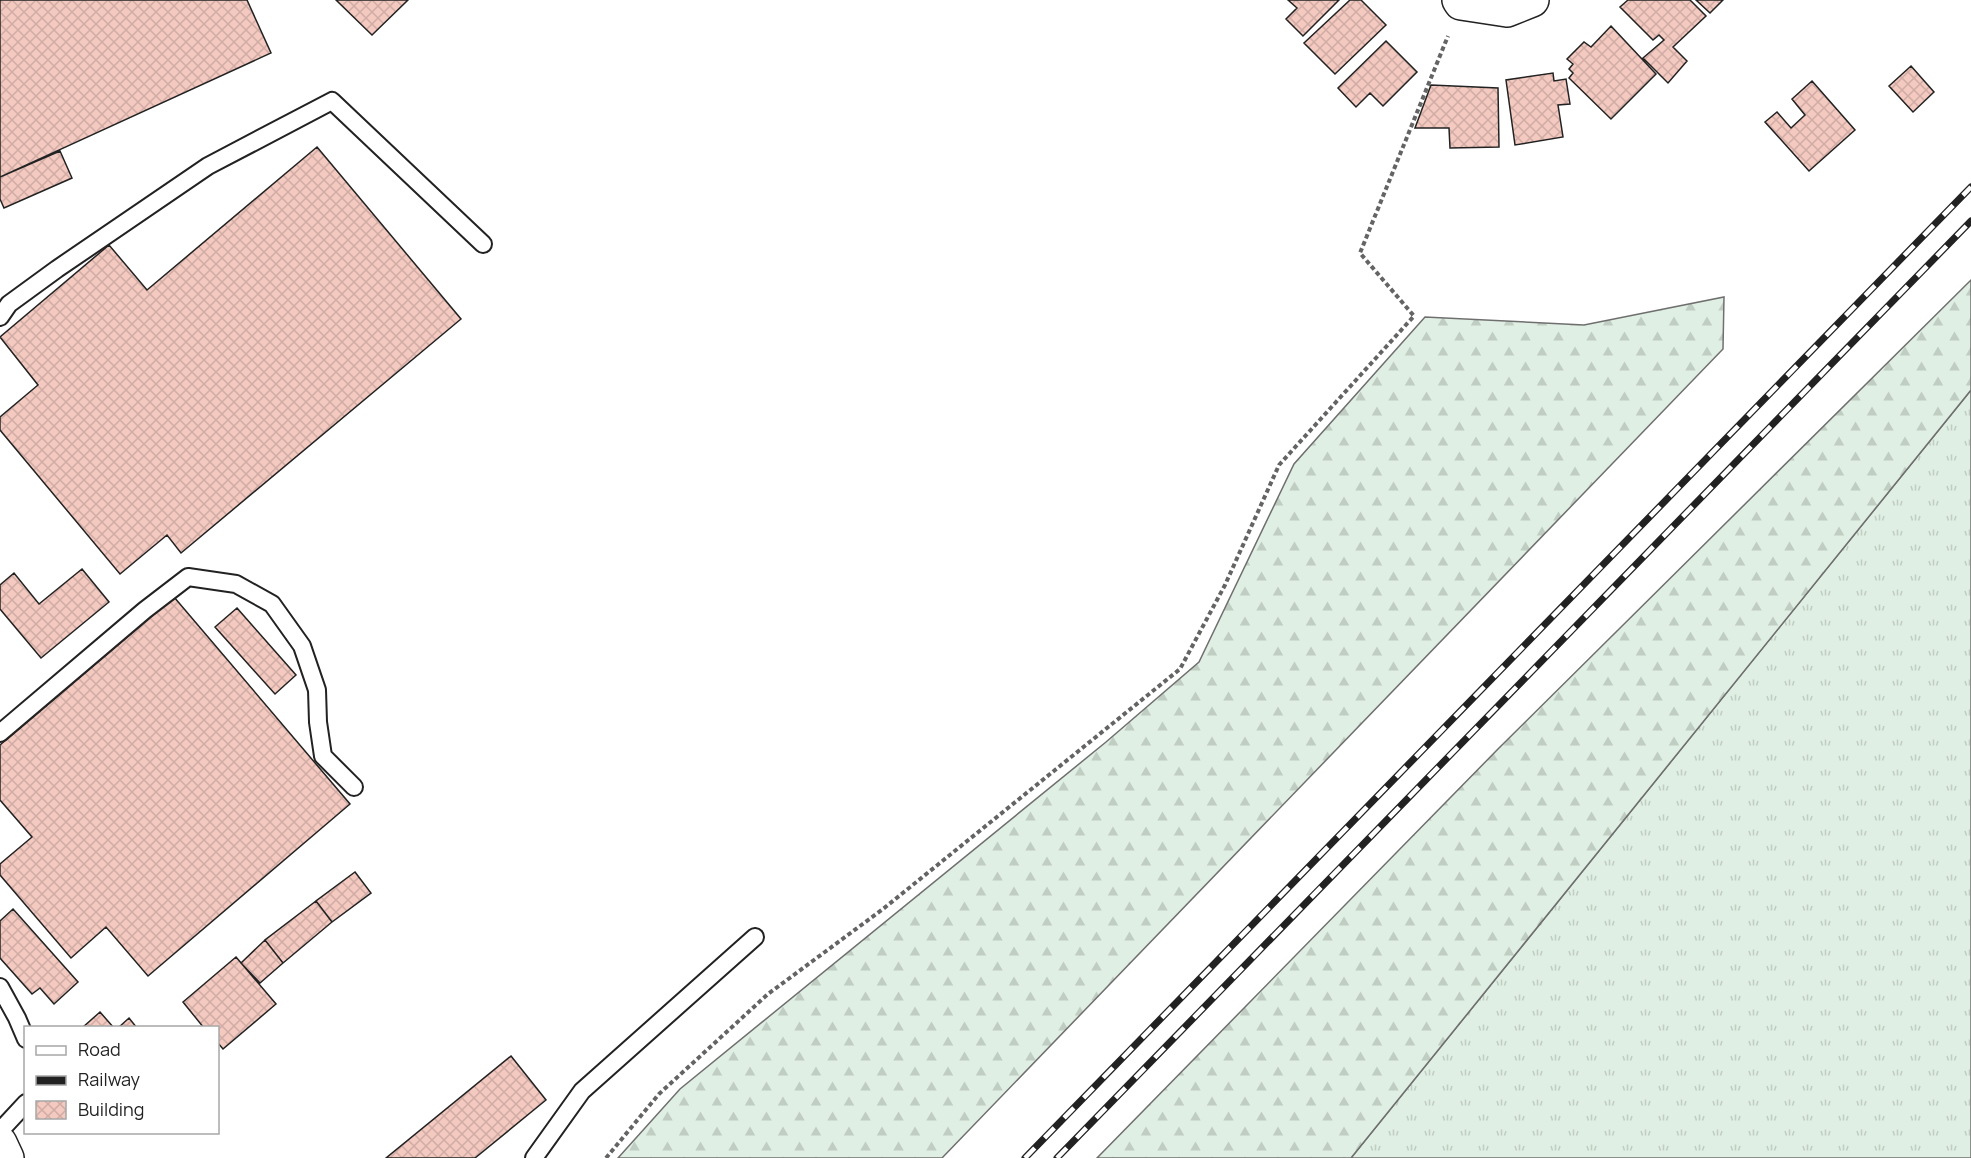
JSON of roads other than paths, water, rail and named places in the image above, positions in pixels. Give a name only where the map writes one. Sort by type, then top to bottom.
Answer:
[{"type":"street","points":[[1460,1],[1519,5]]},
{"type":"street","points":[[0,1143],[7,1158]]},
{"type":"lane","points":[[0,317],[9,304],[57,269],[208,166],[332,101],[483,244]]},
{"type":"lane","points":[[0,733],[144,610],[188,577],[236,584],[272,604],[302,646],[317,690],[318,722],[323,756],[354,788]]},
{"type":"lane","points":[[534,1158],[582,1091],[755,937]]},
{"type":"lane","points":[[0,987],[24,1034]]},
{"type":"lane","points":[[0,1131],[24,1105]]},
{"type":"railway","points":[[1025,1158],[1971,187]]},
{"type":"railway","points":[[1057,1158],[1971,221]]}]
